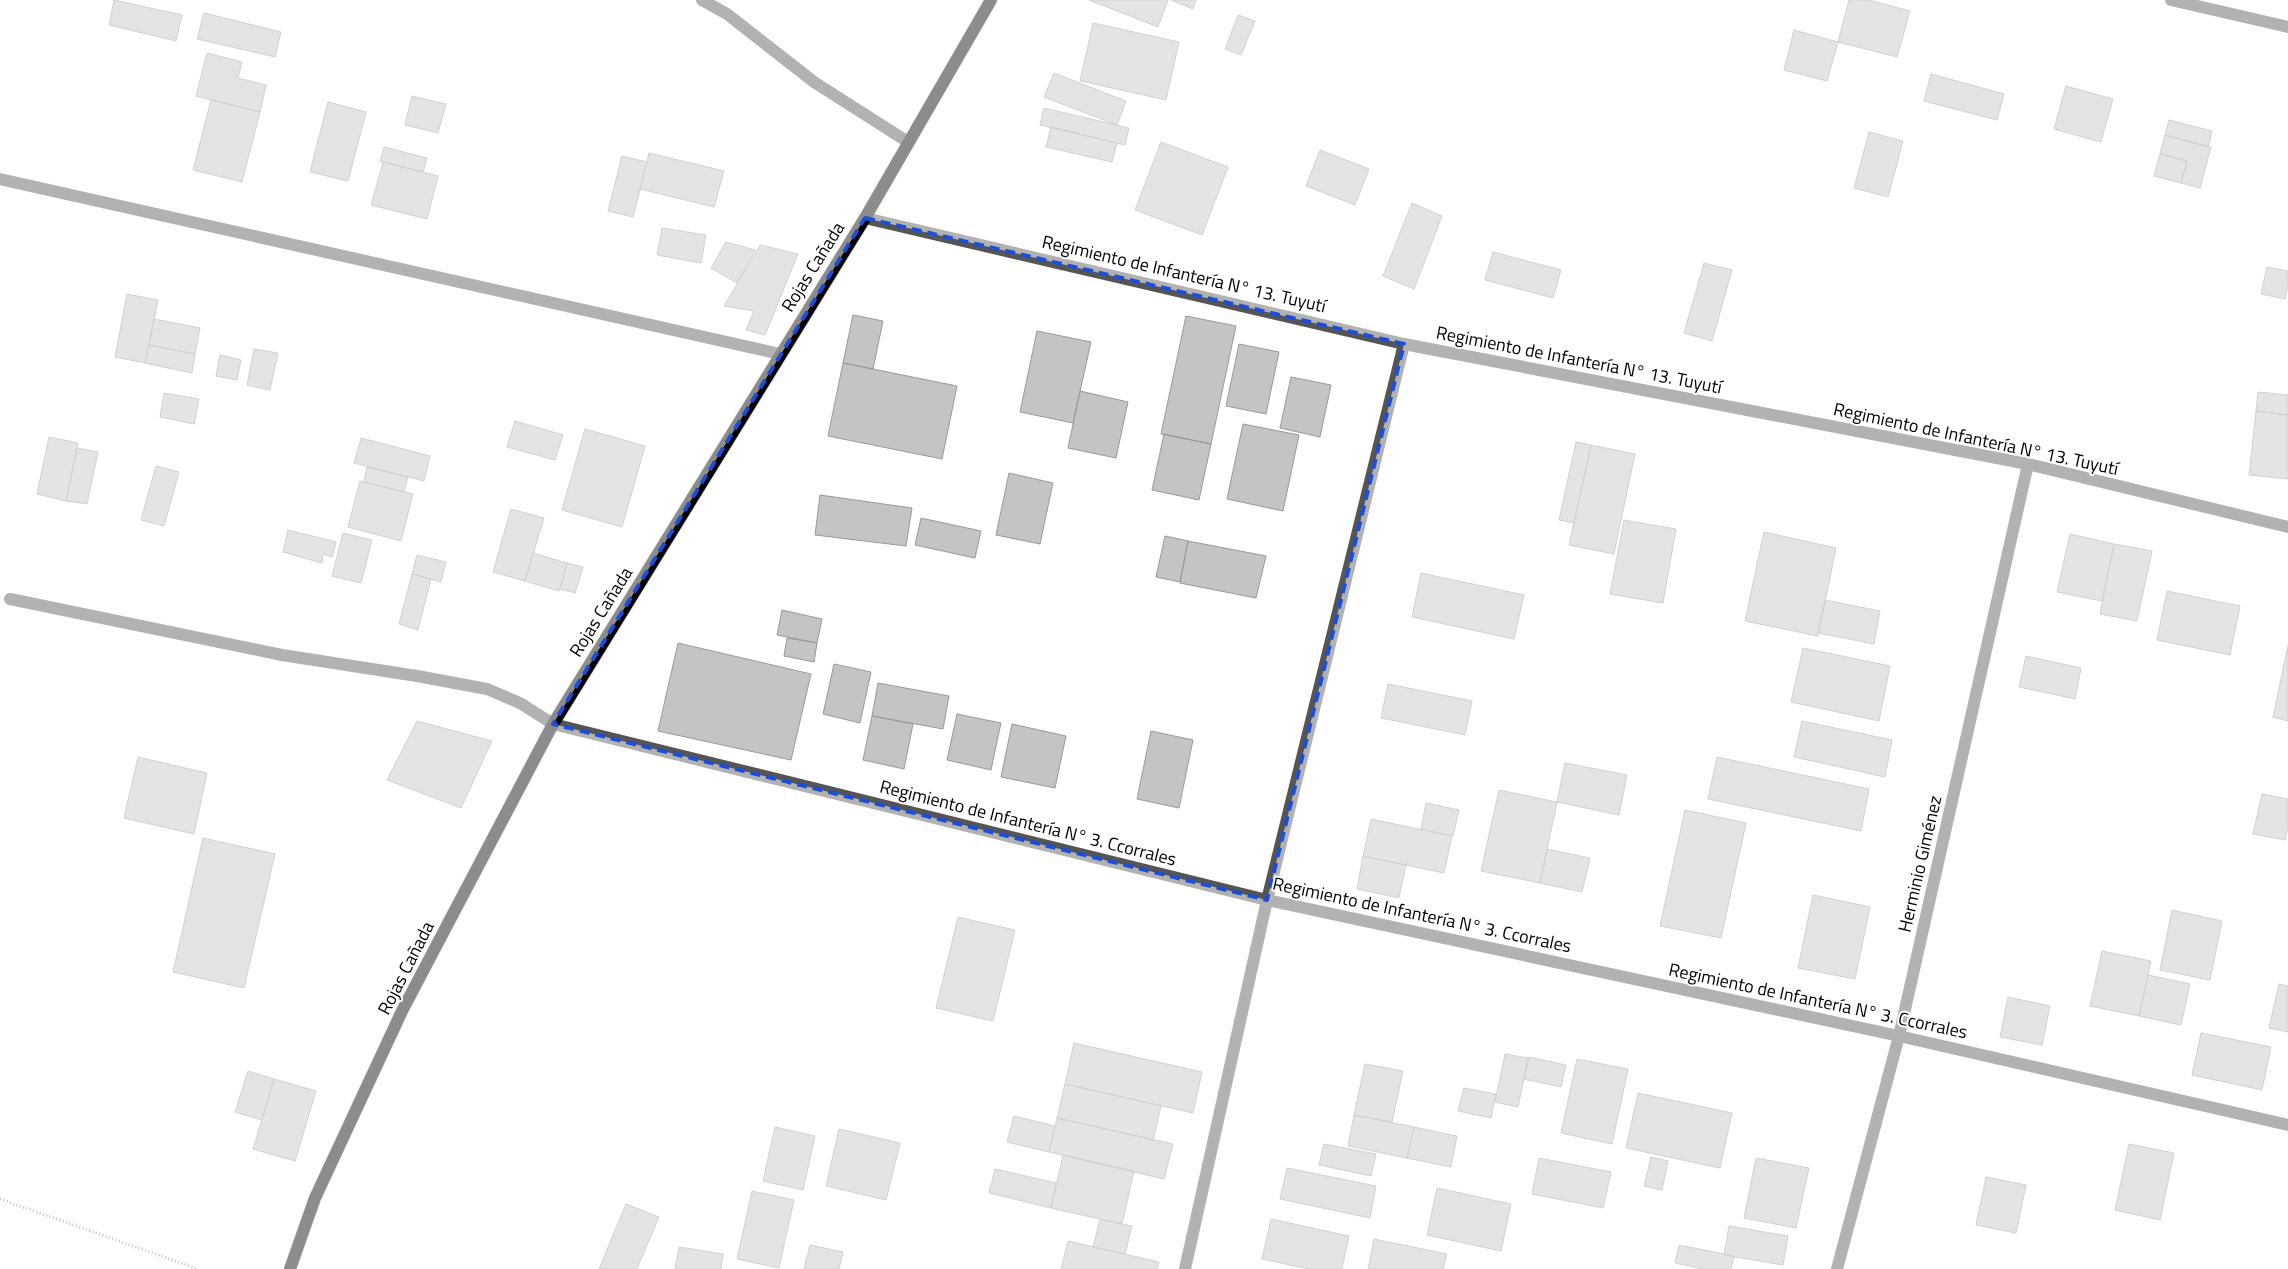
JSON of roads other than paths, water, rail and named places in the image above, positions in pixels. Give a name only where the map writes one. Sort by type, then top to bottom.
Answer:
[{"type":"main road","name":"Rojas Cañada","points":[[290,1269],[315,1198],[402,1011],[553,724],[865,218],[991,0]]},
{"type":"street","points":[[702,0],[727,14],[814,82],[908,142]]},
{"type":"street","points":[[2171,0],[2288,27]]},
{"type":"street","points":[[0,179],[780,354]]},
{"type":"street","name":"Regimiento de Infantería N° 13. Tuyutí","points":[[865,218],[1404,344],[2028,464],[2288,527]]},
{"type":"street","points":[[1185,1269],[1267,900],[1404,344]]},
{"type":"street","name":"Herminio Giménez","points":[[1838,1269],[1898,1036],[2028,464]]},
{"type":"street","name":"Regimiento de Infantería N° 3. Ccorrales","points":[[10,599],[282,655],[487,689],[520,703],[553,724],[1267,900],[1898,1036],[2288,1125]]}]
